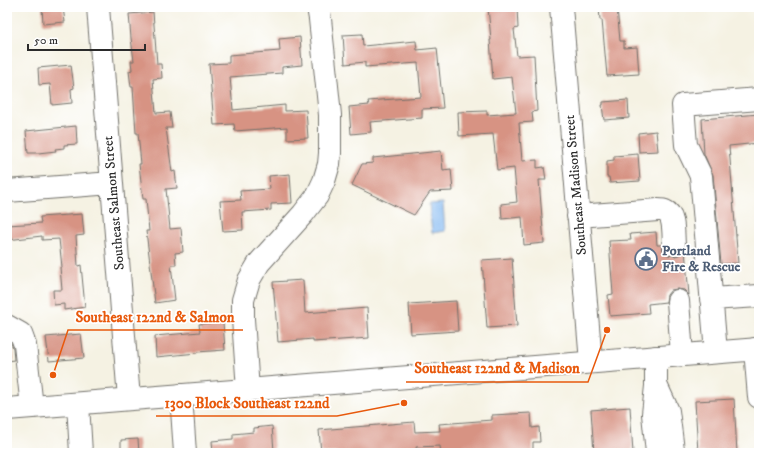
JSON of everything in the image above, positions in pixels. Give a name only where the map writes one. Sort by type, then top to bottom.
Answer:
[{"type":"street","name":"Southeast Salmon Street","points":[[98,7],[130,399]]},
{"type":"street","points":[[248,390],[243,319],[243,300],[248,280],[258,263],[303,214],[317,196],[324,181],[329,164],[330,115],[318,7]]},
{"type":"street","name":"Southeast Madison Street","points":[[561,7],[591,362]]},
{"type":"street","points":[[716,352],[701,176],[686,144],[683,105],[759,99]]},
{"type":"street","points":[[7,191],[112,182]]},
{"type":"street","points":[[578,216],[658,210],[665,211],[671,216],[674,244]]},
{"type":"street","points":[[711,299],[759,296]]},
{"type":"street","points":[[678,301],[682,355]]},
{"type":"street","points":[[7,326],[21,334],[25,344],[32,407]]},
{"type":"street","points":[[7,409],[757,349],[759,397]]},
{"type":"street","points":[[656,357],[656,386],[653,414],[657,453]]},
{"type":"street","points":[[656,386],[668,411],[673,450],[672,453]]},
{"type":"street","points":[[181,395],[185,453]]},
{"type":"street","points":[[78,404],[81,453]]},
{"type":"water","points":[[443,203],[445,231],[432,233],[429,204]]},
{"type":"building","points":[[42,7],[63,7],[65,22],[43,24]]},
{"type":"building","points":[[488,7],[517,7],[518,28],[514,29],[517,56],[534,55],[537,111],[532,112],[533,122],[519,123],[522,161],[537,160],[537,168],[544,167],[546,180],[539,180],[544,243],[524,245],[522,217],[502,219],[501,204],[517,202],[514,168],[497,170],[493,134],[459,136],[458,112],[487,111],[487,115],[516,113],[512,77],[493,79]]},
{"type":"building","points":[[599,7],[617,7],[620,41],[624,41],[624,48],[637,47],[639,74],[607,76],[602,20],[600,20]]},
{"type":"building","points":[[153,12],[157,64],[161,64],[162,78],[153,79],[156,113],[170,112],[172,128],[166,128],[172,172],[175,171],[177,188],[166,189],[170,229],[181,228],[183,252],[175,253],[176,265],[171,265],[175,300],[155,303],[146,231],[149,231],[146,199],[143,199],[133,87],[131,87],[129,71],[132,70],[131,61],[134,61],[129,14]]},
{"type":"building","points":[[362,34],[363,46],[416,41],[417,50],[437,48],[443,108],[422,109],[422,118],[370,122],[371,132],[351,134],[349,107],[369,105],[368,101],[421,97],[418,63],[365,67],[365,62],[345,64],[343,35]]},
{"type":"building","points":[[300,37],[302,65],[282,67],[282,73],[230,77],[233,110],[285,105],[285,111],[306,110],[308,138],[287,139],[287,127],[235,131],[234,124],[214,125],[209,64],[229,63],[229,55],[280,51],[279,39]]},
{"type":"building","points":[[71,65],[74,88],[71,89],[72,103],[52,105],[50,84],[39,85],[38,68]]},
{"type":"building","points":[[628,100],[629,118],[604,120],[603,102]]},
{"type":"building","points":[[759,114],[759,143],[729,146],[738,263],[721,264],[713,175],[704,154],[702,119]]},
{"type":"building","points":[[76,126],[77,144],[64,145],[64,148],[55,149],[56,151],[28,153],[26,131]]},
{"type":"building","points":[[656,131],[658,151],[639,152],[638,133]]},
{"type":"building","points":[[441,151],[443,170],[451,169],[453,191],[430,192],[414,215],[352,185],[362,164],[373,163],[373,158]]},
{"type":"building","points":[[638,154],[640,181],[610,183],[609,177],[607,177],[607,161],[614,160],[614,156]]},
{"type":"building","points":[[290,174],[292,203],[271,204],[271,210],[242,212],[243,230],[223,231],[220,201],[241,200],[240,191],[270,189],[269,176]]},
{"type":"building","points":[[82,214],[84,235],[76,236],[78,266],[81,265],[85,307],[64,310],[64,304],[54,305],[53,290],[62,290],[60,267],[62,267],[59,239],[42,240],[42,236],[7,240],[7,225],[41,223],[40,217]]},
{"type":"building","points":[[656,232],[657,245],[662,245],[663,251],[668,255],[675,256],[681,254],[685,250],[689,295],[684,290],[671,290],[667,295],[666,302],[648,304],[649,313],[610,316],[608,295],[613,294],[609,241],[631,240],[630,234]]},
{"type":"building","points":[[512,258],[517,326],[487,328],[482,260]]},
{"type":"building","points":[[303,280],[305,313],[367,308],[369,338],[313,342],[313,339],[278,342],[273,282]]},
{"type":"building","points":[[456,301],[458,331],[411,334],[409,304]]},
{"type":"building","points":[[223,322],[225,350],[156,357],[155,336],[200,332],[199,324]]},
{"type":"building","points":[[81,334],[84,358],[49,361],[46,337]]},
{"type":"building","points":[[7,340],[11,343],[13,348],[14,360],[7,361]]},
{"type":"building","points":[[734,399],[737,453],[698,453],[695,401]]},
{"type":"building","points":[[630,407],[633,453],[594,453],[591,410]]},
{"type":"building","points":[[531,413],[532,428],[539,427],[540,442],[533,442],[533,452],[441,453],[440,446],[416,447],[417,453],[321,453],[319,430],[414,422],[415,432],[440,431],[439,424],[492,420],[492,415]]},
{"type":"building","points":[[272,426],[274,451],[213,453],[212,441],[233,439],[233,434],[254,432],[254,428]]},
{"type":"building","points":[[138,439],[139,453],[121,453],[121,440]]},
{"type":"place","name":"Portland Fire & Rescue","points":[[646,259]]},
{"type":"place","name":"Southeast 122nd & Madison","points":[[607,330]]},
{"type":"place","name":"Southeast 122nd & Salmon","points":[[53,375]]},
{"type":"place","name":"1300 Block Southeast 122nd","points":[[404,403]]}]
